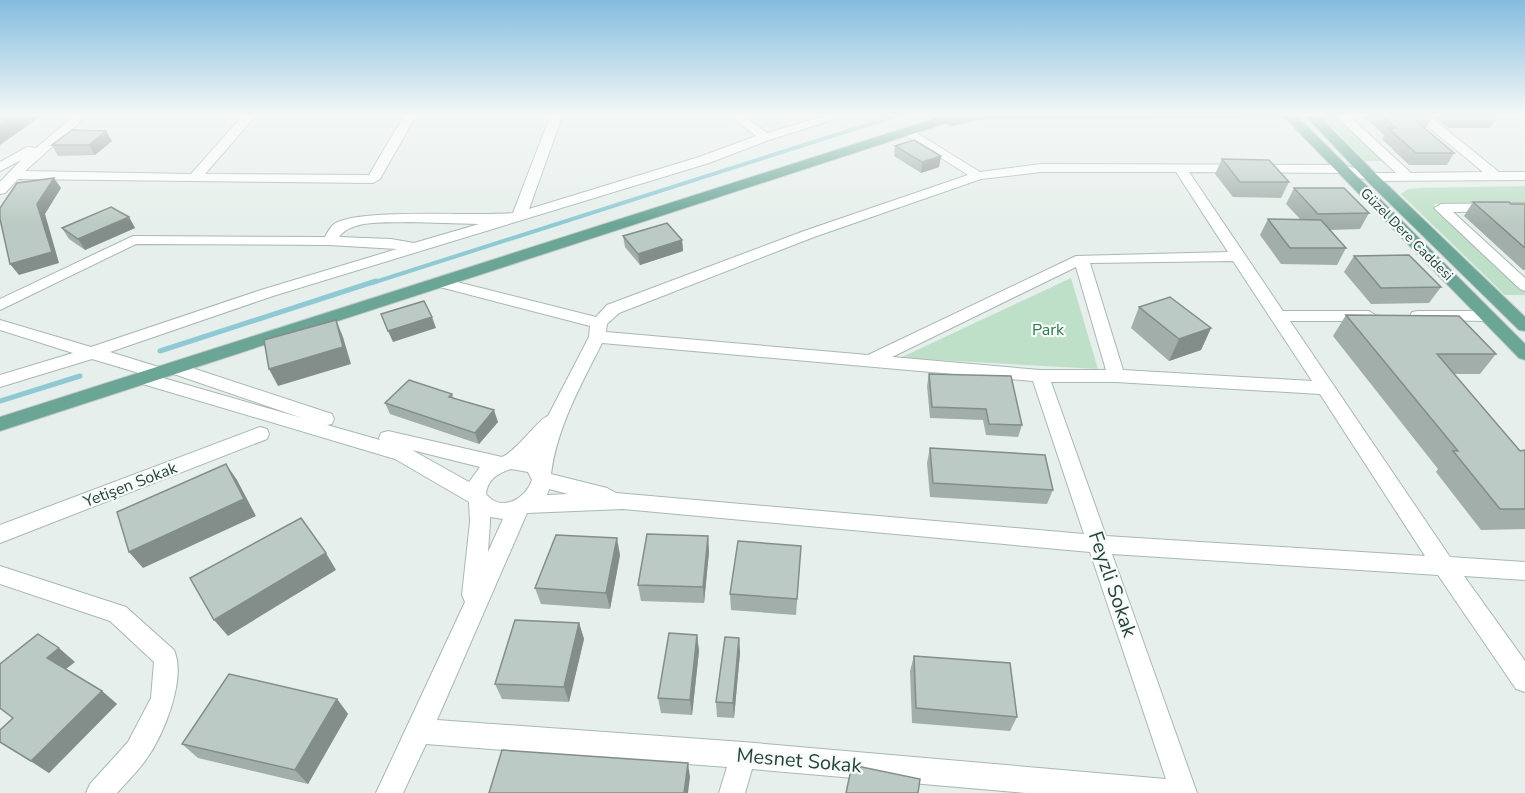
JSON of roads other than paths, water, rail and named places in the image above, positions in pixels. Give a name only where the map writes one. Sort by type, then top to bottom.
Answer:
[{"type":"main road","points":[[0,424],[850,151]]},
{"type":"main road","name":"Güzel Dere Caddesi","points":[[1325,151],[1525,354]]},
{"type":"main road","name":"Güzel Dere Caddesi","points":[[1346,151],[1525,327]]},
{"type":"street","points":[[0,167],[28,151]]},
{"type":"street","points":[[0,190],[41,151]]},
{"type":"street","points":[[196,176],[218,151]]},
{"type":"street","points":[[15,175],[373,179],[389,151]]},
{"type":"street","points":[[519,217],[543,151]]},
{"type":"street","points":[[0,381],[91,353],[267,293],[728,151]]},
{"type":"street","points":[[939,151],[978,176]]},
{"type":"street","points":[[1376,151],[1401,177]]},
{"type":"street","points":[[1465,151],[1496,176]]},
{"type":"street","points":[[389,793],[420,731],[471,612],[524,506],[539,493],[543,454],[560,409],[598,330],[613,309],[809,234],[978,176],[1041,168],[1343,169],[1371,177],[1525,176]]},
{"type":"street","points":[[1180,170],[1444,566],[1525,681]]},
{"type":"street","points":[[1525,207],[1441,208],[1525,286]]},
{"type":"street","points":[[329,241],[339,227],[358,221],[408,218],[492,220],[519,217]]},
{"type":"street","points":[[0,305],[133,240],[329,241],[391,243],[417,248]]},
{"type":"street","points":[[869,362],[1081,259],[1238,256]]},
{"type":"street","points":[[1081,259],[1116,376]]},
{"type":"street","points":[[441,284],[598,330],[869,362],[1040,376],[1116,376],[1326,388]]},
{"type":"street","points":[[0,310],[23,331]]},
{"type":"street","points":[[1278,316],[1383,316]]},
{"type":"street","points":[[1406,316],[1488,316]]},
{"type":"street","points":[[0,325],[359,431],[467,458],[530,464],[542,477],[623,501]]},
{"type":"street","points":[[159,373],[402,454],[478,499],[492,510],[623,501],[1099,544],[1525,571]]},
{"type":"street","name":"Feyzli Sokak","points":[[1040,376],[1184,793]]},
{"type":"street","points":[[471,612],[479,534],[478,499],[481,478],[535,441],[560,409]]},
{"type":"street","name":"Yetişen Sokak","points":[[0,534],[260,434]]},
{"type":"street","points":[[0,575],[118,614],[166,658],[163,700],[137,751],[99,793]]},
{"type":"street","name":"Mesnet Sokak","points":[[420,731],[743,754],[1178,793]]},
{"type":"street","points":[[732,793],[743,754]]},
{"type":"waterway","points":[[372,283],[785,151]]},
{"type":"waterway","points":[[160,351],[376,281]]},
{"type":"waterway","points":[[0,401],[80,376]]},
{"type":"park label","name":"Park","points":[[1048,329]]}]
